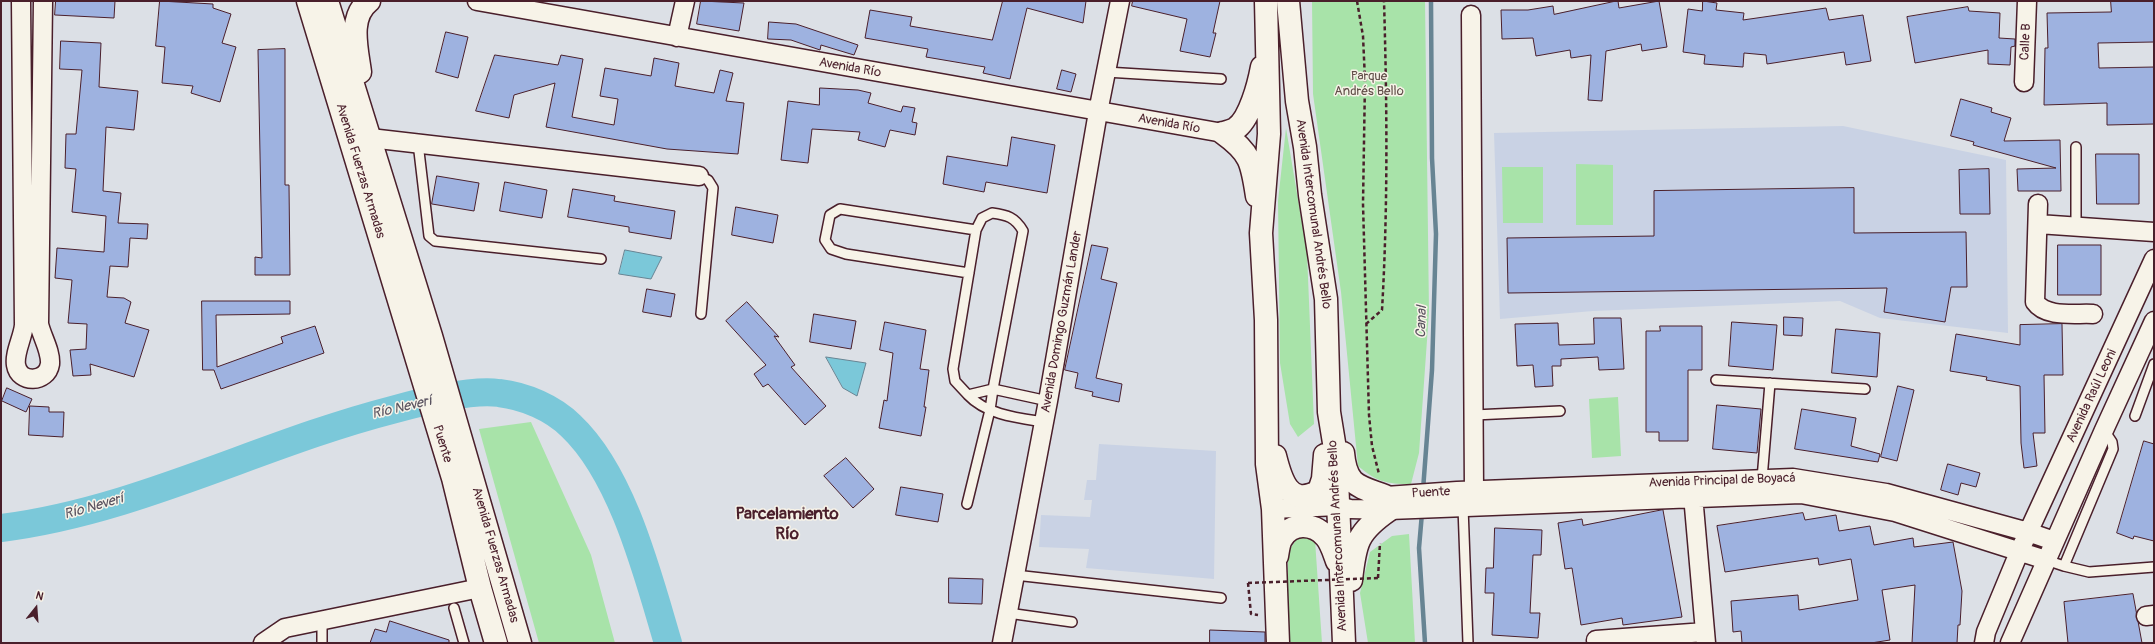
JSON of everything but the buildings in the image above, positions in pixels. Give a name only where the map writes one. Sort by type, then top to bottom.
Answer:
[{"type":"main road","name":"Avenida Fuerzas Armadas","points":[[308,1],[421,339]]},
{"type":"main road","name":"Avenida Fuerzas Armadas","points":[[327,1],[368,130],[421,339]]},
{"type":"main road","points":[[368,130],[356,36],[357,19],[363,6],[369,1]]},
{"type":"main road","points":[[1266,1],[1269,134],[1261,233],[1266,320],[1267,464],[1273,510],[1278,643]]},
{"type":"main road","name":"Avenida Intercomunal Andrés Bello","points":[[1288,1],[1297,102],[1306,147],[1310,195],[1326,299],[1329,412],[1336,455],[1344,643]]},
{"type":"main road","points":[[1223,133],[1236,129],[1244,119],[1258,84],[1268,44]]},
{"type":"main road","points":[[1223,133],[1242,148],[1250,159],[1257,198],[1262,209]]},
{"type":"main road","name":"Puente","points":[[421,339],[461,473]]},
{"type":"main road","points":[[1266,408],[1275,453],[1283,482],[1289,490],[1300,496],[1310,496],[1319,491],[1323,479],[1329,412]]},
{"type":"main road","points":[[1329,412],[1337,423],[1344,464],[1350,479],[1357,486],[1396,502],[1364,530],[1358,540],[1353,563],[1349,598],[1342,607]]},
{"type":"main road","name":"Avenida Fuerzas Armadas","points":[[461,473],[480,588],[496,643]]},
{"type":"main road","name":"Avenida Fuerzas Armadas","points":[[461,473],[520,643]]},
{"type":"main road","points":[[1274,564],[1281,538],[1289,530],[1303,526],[1316,528],[1326,537],[1341,572]]},
{"type":"street","points":[[21,1],[24,325],[16,364],[19,372],[25,378],[33,380],[41,378],[47,373],[50,364],[50,356],[40,324],[43,1]]},
{"type":"street","name":"Avenida Río","points":[[477,1],[1223,133]]},
{"type":"street","points":[[677,37],[685,1]]},
{"type":"street","name":"Avenida Domingo Guzmán Lander","points":[[1002,643],[1048,401],[1098,112],[1120,1]]},
{"type":"street","name":"Calle B","points":[[2024,82],[2027,1]]},
{"type":"street","points":[[1463,499],[1474,415],[1471,15]]},
{"type":"street","points":[[368,130],[418,143],[699,176]]},
{"type":"street","points":[[2038,204],[2035,302],[2039,308],[2048,312],[2093,314]]},
{"type":"street","points":[[2038,224],[2154,232]]},
{"type":"street","name":"Avenida Raúl Leoni","points":[[2028,532],[2154,259]]},
{"type":"street","name":"Avenida Raúl Leoni","points":[[2054,541],[2154,321]]},
{"type":"street","name":"Avenida Principal de Boyacá","points":[[1692,489],[1762,479],[1793,478],[1886,493],[2028,532],[2054,541]]},
{"type":"street","points":[[1596,640],[1706,638],[1692,489]]},
{"type":"street","name":"Avenida Principal de Boyacá","points":[[1463,499],[1692,489],[1801,494],[1895,512],[2020,550],[2046,560]]},
{"type":"street","name":"Puente","points":[[1273,510],[1338,506],[1350,500],[1396,502],[1463,499]]},
{"type":"street","points":[[1984,643],[1986,632],[2028,532]]},
{"type":"street","points":[[2010,643],[2054,541]]},
{"type":"street","points":[[263,643],[285,628],[480,588]]},
{"type":"lane","points":[[1106,72],[1221,79]]},
{"type":"lane","points":[[418,143],[429,236],[435,241],[601,259]]},
{"type":"lane","points":[[2076,147],[2076,227]]},
{"type":"lane","points":[[699,176],[708,180],[713,188],[701,314]]},
{"type":"lane","points":[[969,274],[846,254],[831,249],[825,240],[826,225],[830,215],[840,209],[976,230]]},
{"type":"lane","points":[[967,504],[990,410],[1023,231],[1018,222],[1006,215],[992,213],[982,218],[976,230],[953,369],[955,381],[975,403],[990,410],[1008,416],[1044,422]]},
{"type":"lane","points":[[2135,416],[2154,364]]},
{"type":"lane","points":[[1716,380],[1865,390]]},
{"type":"lane","points":[[1762,479],[1770,383]]},
{"type":"lane","points":[[968,396],[993,389],[1048,401]]},
{"type":"lane","points":[[1474,415],[1560,411]]},
{"type":"lane","points":[[2064,566],[2114,449],[2112,442],[2104,430]]},
{"type":"lane","points":[[1463,499],[1468,643]]},
{"type":"lane","points":[[2046,560],[2088,572],[2154,567]]},
{"type":"lane","points":[[1015,575],[1221,598]]},
{"type":"lane","points":[[454,608],[464,643]]},
{"type":"lane","points":[[1008,613],[1072,622]]},
{"type":"lane","points":[[322,620],[322,643]]},
{"type":"path","points":[[1357,1],[1363,36],[1365,80],[1363,149],[1366,325],[1372,446],[1396,502]]},
{"type":"path","points":[[1366,325],[1382,310],[1386,250],[1387,121],[1384,1]]},
{"type":"path","points":[[1276,615],[1251,614],[1248,582],[1378,578],[1379,545],[1382,538]]},
{"type":"shaded area","points":[[1843,126],[2006,160],[2008,333],[1880,318],[1840,301],[1593,311],[1500,319],[1494,133]]},
{"type":"shaded area","points":[[1099,444],[1216,451],[1214,579],[1086,568],[1089,549],[1039,547],[1041,515],[1090,517],[1092,500],[1084,500],[1087,480],[1096,480]]},
{"type":"green space","name":"Parque Andrés Bello","points":[[1312,1],[1425,1],[1429,312],[1419,453],[1411,484],[1388,483],[1382,481],[1371,476],[1358,466],[1341,292],[1313,94]]},
{"type":"green space","points":[[1286,128],[1307,253],[1314,424],[1298,437],[1290,424],[1280,363],[1278,201]]},
{"type":"green space","points":[[1576,164],[1613,165],[1613,225],[1576,225]]},
{"type":"green space","points":[[1502,167],[1543,167],[1543,223],[1503,223]]},
{"type":"green space","points":[[1618,397],[1621,456],[1592,458],[1589,399]]},
{"type":"green space","points":[[531,422],[591,555],[615,643],[539,643],[479,429]]},
{"type":"green space","points":[[1300,534],[1315,540],[1322,643],[1288,643],[1288,552]]},
{"type":"green space","points":[[1409,534],[1415,643],[1368,643],[1360,593],[1370,552],[1392,536]]},
{"type":"water","points":[[625,250],[662,257],[651,279],[619,274]]},
{"type":"water","points":[[826,357],[866,363],[857,396],[843,388]]},
{"type":"waterway","name":"Canal","points":[[1423,490],[1432,370],[1436,234],[1432,158],[1431,1]]},
{"type":"waterway","name":"Río Neverí","points":[[1,528],[51,519],[101,507],[150,492],[294,440],[343,424],[404,407],[446,397],[487,392],[499,393],[519,397],[547,408],[571,426],[589,447],[605,471],[632,528],[668,643]]},
{"type":"waterway","name":"Canal","points":[[1422,513],[1419,548],[1425,643]]},
{"type":"district","name":"Parcelamiento Río","points":[[787,525]]}]
